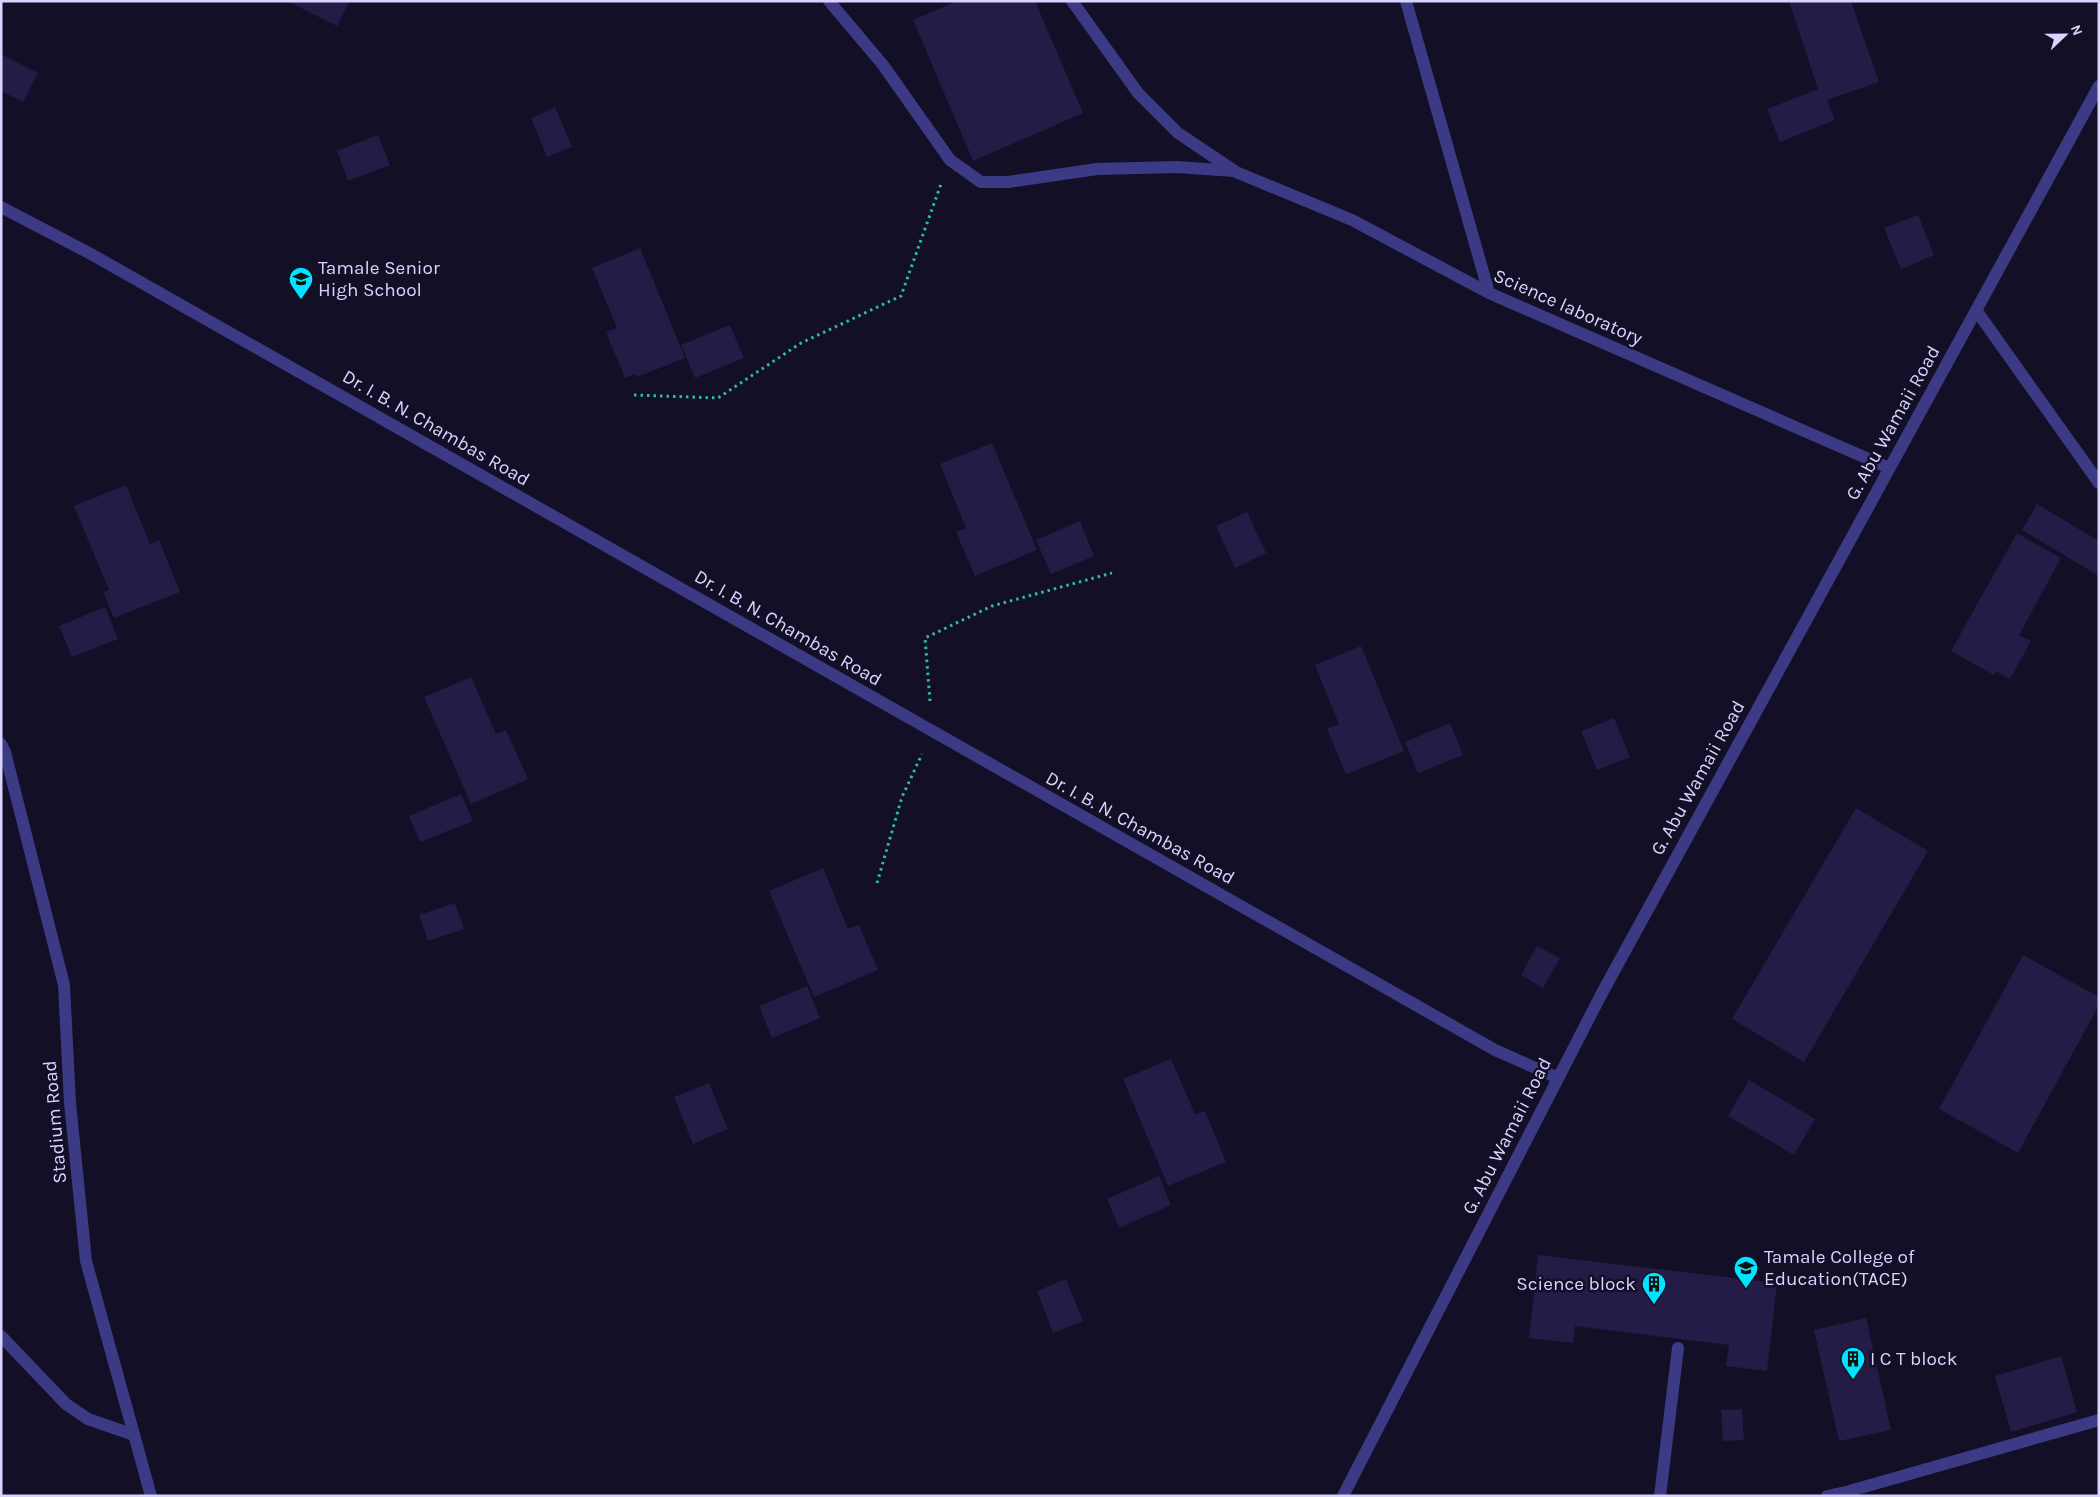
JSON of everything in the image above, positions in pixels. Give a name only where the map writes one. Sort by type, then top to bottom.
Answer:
[{"type":"street","points":[[829,1],[883,65],[950,160],[981,182],[1008,182],[1098,169],[1177,168],[1236,172]]},
{"type":"street","points":[[1072,1],[1138,93],[1178,133],[1236,172]]},
{"type":"street","points":[[1406,1],[1489,293]]},
{"type":"street","name":"G. Abu Wamaii Road","points":[[1343,1496],[1602,993],[2099,86]]},
{"type":"street","name":"Science laboratory","points":[[1236,172],[1352,220],[1489,293],[1890,468]]},
{"type":"street","name":"Dr. I. B. N. Chambas Road","points":[[1,207],[91,254],[1496,1050],[1558,1078]]},
{"type":"street","points":[[1976,310],[2099,483]]},
{"type":"street","name":"Stadium Road","points":[[1,744],[5,752],[64,985],[70,1103],[86,1262],[151,1496]]},
{"type":"street","points":[[1,1336],[66,1404],[88,1419],[134,1435]]},
{"type":"street","points":[[1660,1496],[1678,1348]]},
{"type":"street","points":[[1827,1496],[1846,1494],[2099,1420]]},
{"type":"path","points":[[634,395],[718,398],[801,343],[902,296],[950,160]]},
{"type":"path","points":[[877,883],[902,797],[932,732],[925,638],[992,606],[1112,573]]},
{"type":"building","points":[[287,1],[350,1],[337,26]]},
{"type":"building","points":[[957,1],[1035,1],[1083,113],[973,161],[913,20]]},
{"type":"building","points":[[1789,1],[1851,1],[1879,82],[1827,100],[1835,120],[1780,142],[1767,109],[1818,89]]},
{"type":"building","points":[[1,54],[38,73],[23,102],[1,91]]},
{"type":"building","points":[[555,107],[572,147],[547,157],[531,118]]},
{"type":"building","points":[[378,135],[390,165],[348,181],[337,151]]},
{"type":"building","points":[[1918,215],[1934,255],[1901,269],[1884,228]]},
{"type":"building","points":[[640,248],[685,358],[637,377],[636,374],[625,378],[606,332],[617,328],[592,268]]},
{"type":"building","points":[[730,325],[744,358],[695,378],[681,345]]},
{"type":"building","points":[[992,443],[1037,550],[975,576],[956,532],[966,528],[940,464]]},
{"type":"building","points":[[126,485],[150,544],[159,540],[180,592],[114,618],[103,592],[109,590],[74,506]]},
{"type":"building","points":[[2037,504],[2099,541],[2099,576],[2022,530]]},
{"type":"building","points":[[1247,512],[1266,553],[1235,568],[1216,526]]},
{"type":"building","points":[[1080,521],[1094,556],[1051,574],[1036,540]]},
{"type":"building","points":[[2017,533],[2061,558],[2019,635],[2031,641],[2010,679],[1996,671],[1994,675],[1951,651]]},
{"type":"building","points":[[105,607],[118,639],[72,657],[59,626]]},
{"type":"building","points":[[1361,646],[1404,751],[1346,774],[1327,729],[1339,724],[1315,665]]},
{"type":"building","points":[[471,677],[496,734],[506,730],[528,779],[471,804],[424,697]]},
{"type":"building","points":[[1614,718],[1630,757],[1597,770],[1581,731]]},
{"type":"building","points":[[1450,723],[1463,755],[1418,773],[1405,742]]},
{"type":"building","points":[[461,794],[473,821],[420,842],[409,816]]},
{"type":"building","points":[[1856,808],[1928,851],[1804,1062],[1732,1019]]},
{"type":"building","points":[[823,868],[848,929],[859,925],[878,970],[814,997],[769,891]]},
{"type":"building","points":[[455,903],[464,929],[428,941],[419,915]]},
{"type":"building","points":[[1537,946],[1560,958],[1543,988],[1521,975]]},
{"type":"building","points":[[2023,955],[2099,997],[2099,1005],[2018,1153],[1939,1109]]},
{"type":"building","points":[[807,986],[820,1018],[772,1038],[759,1006]]},
{"type":"building","points":[[1171,1059],[1195,1114],[1205,1111],[1226,1162],[1168,1186],[1123,1079]]},
{"type":"building","points":[[1749,1080],[1815,1119],[1794,1155],[1728,1116]]},
{"type":"building","points":[[709,1083],[728,1129],[693,1144],[674,1097]]},
{"type":"building","points":[[1159,1176],[1171,1205],[1119,1228],[1107,1199]]},
{"type":"building","name":"Science block","points":[[1538,1255],[1777,1283],[1767,1371],[1726,1366],[1729,1345],[1575,1326],[1573,1343],[1529,1338]]},
{"type":"building","points":[[1066,1279],[1083,1321],[1053,1333],[1037,1291]]},
{"type":"building","name":"I C T block","points":[[1866,1318],[1891,1430],[1839,1441],[1814,1330]]},
{"type":"building","points":[[2061,1356],[2077,1412],[2011,1432],[1995,1376]]},
{"type":"building","points":[[1742,1409],[1744,1440],[1723,1441],[1721,1410]]},
{"type":"place","name":"Tamale Senior High School","points":[[301,300]]},
{"type":"place","name":"Tamale College of Education(TACE)","points":[[1746,1289]]},
{"type":"place","name":"Science block","points":[[1654,1305]]},
{"type":"place","name":"I C T block","points":[[1853,1380]]}]
